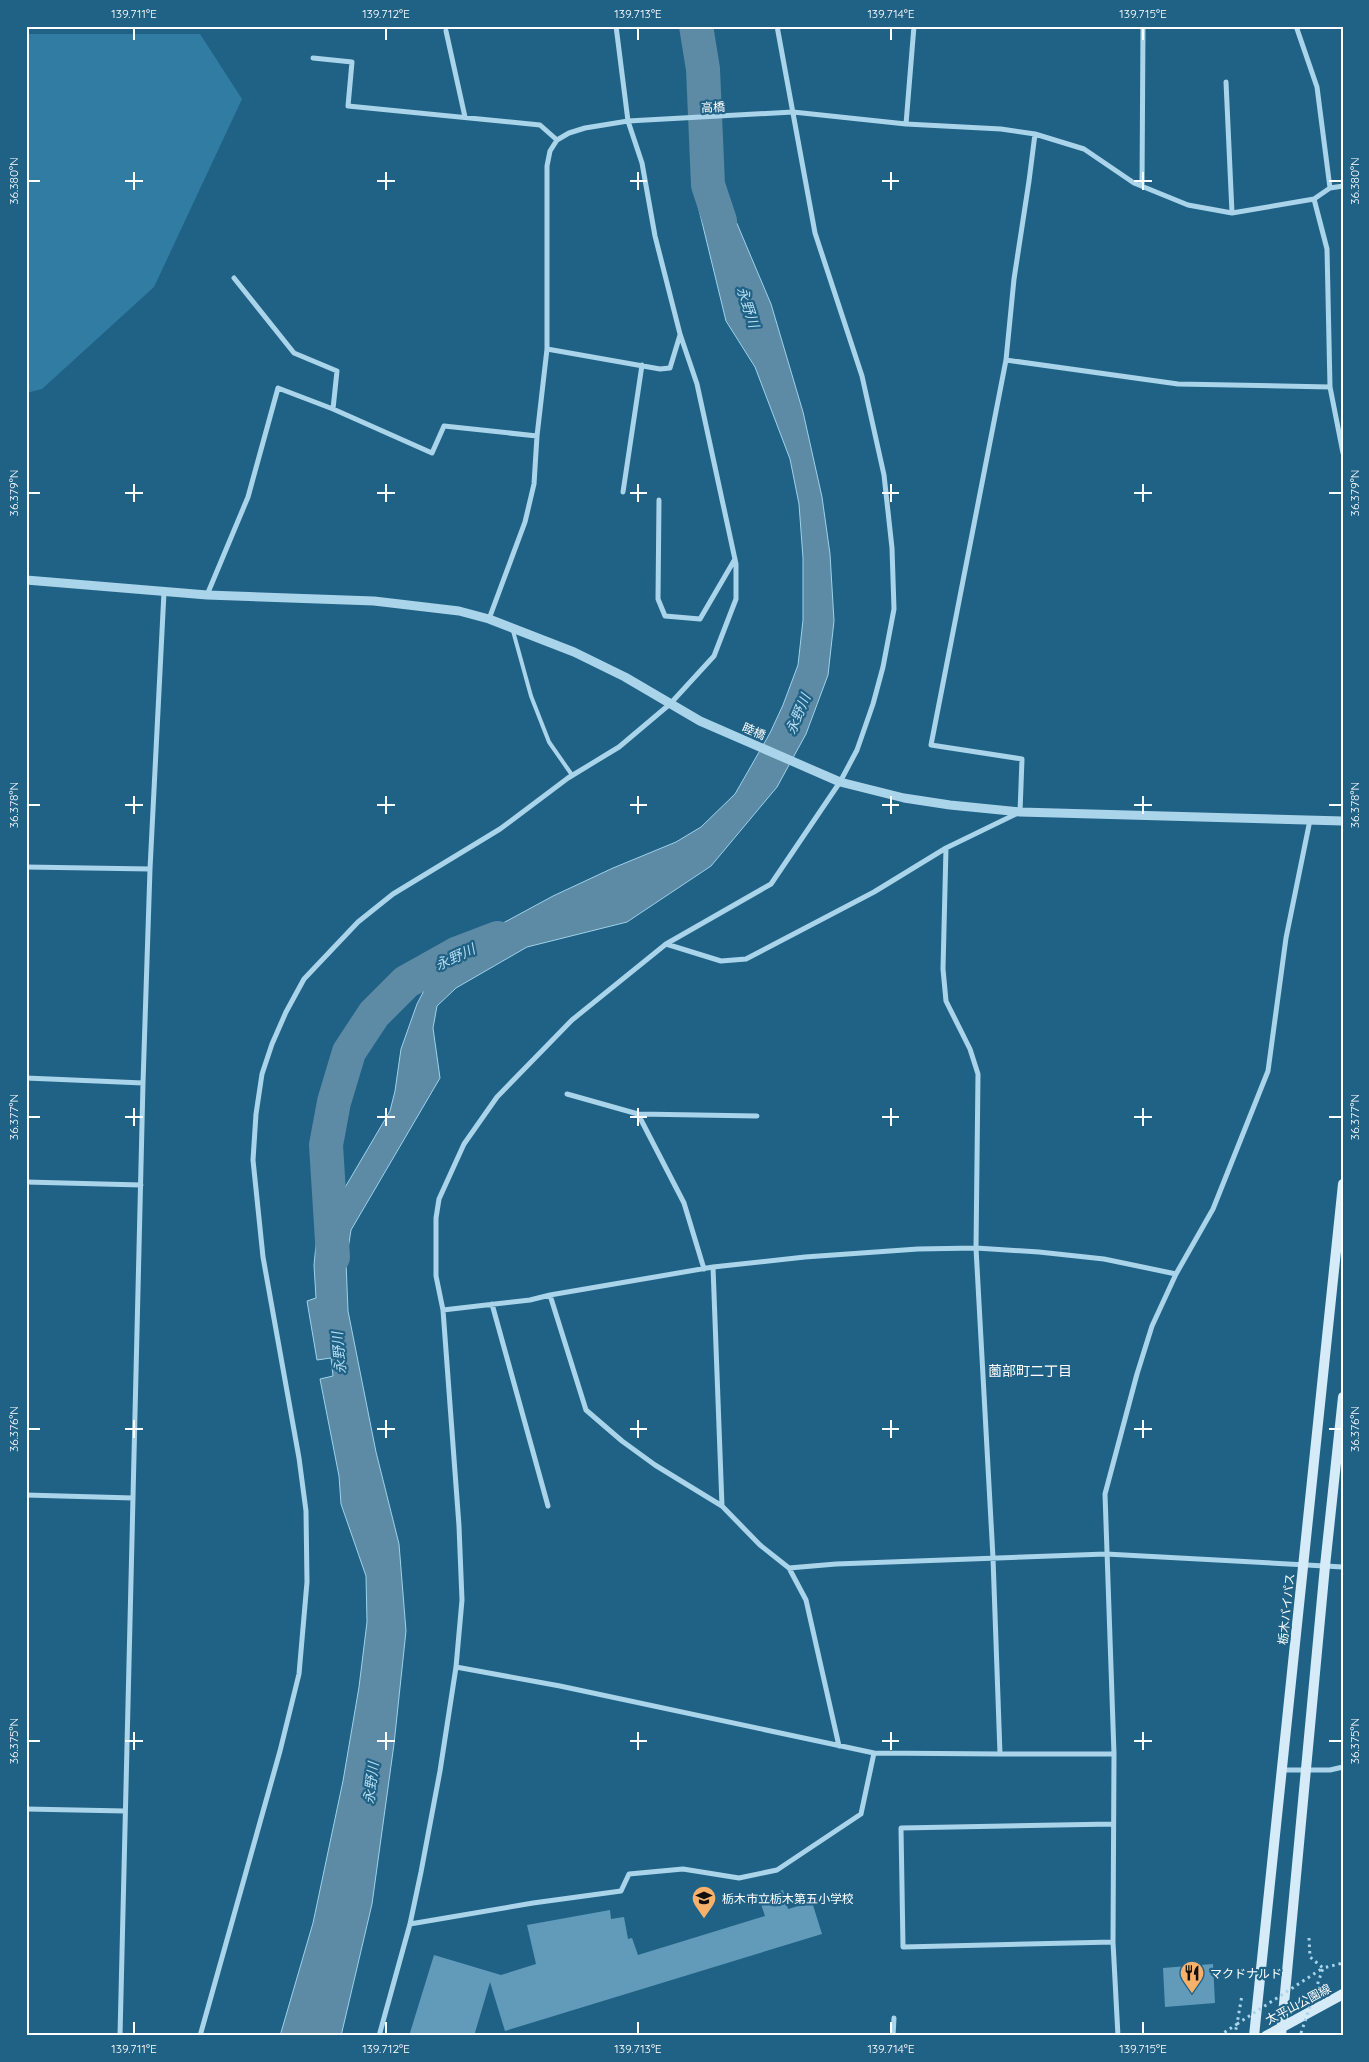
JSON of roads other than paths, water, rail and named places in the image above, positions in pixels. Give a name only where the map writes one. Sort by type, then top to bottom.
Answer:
[{"type":"main road","name":"栃木バイパス","points":[[1254,2036],[1343,1184]]},
{"type":"main road","points":[[1281,2031],[1343,1397]]},
{"type":"main road","name":"太平山公園線","points":[[1266,2036],[1281,2031],[1343,1994]]},
{"type":"street","points":[[200,2036],[280,1751],[299,1674],[307,1582],[306,1511],[263,1257],[257,1209],[253,1160],[256,1114],[262,1074],[286,1012],[304,980],[358,922],[393,894],[500,829],[572,775],[619,747],[670,704],[714,656],[736,599],[735,559],[698,384],[680,334],[655,236],[642,163],[628,120],[616,26]]},
{"type":"street","points":[[379,2036],[410,1924],[440,1771],[456,1667],[462,1600],[459,1526],[443,1310],[436,1276],[436,1218],[439,1199],[464,1144],[497,1097],[541,1049],[572,1020],[666,944],[771,884],[840,782],[857,750],[873,704],[883,666],[894,608],[892,548],[884,475],[862,376],[815,233],[777,26]]},
{"type":"street","points":[[906,124],[914,26]]},
{"type":"street","points":[[1142,186],[1143,26]]},
{"type":"street","points":[[1296,26],[1317,87],[1330,188]]},
{"type":"street","points":[[446,31],[465,118]]},
{"type":"street","points":[[313,58],[352,62],[348,106],[540,125],[558,140],[550,152],[547,166],[547,349],[537,436],[534,484],[525,522],[489,619]]},
{"type":"street","points":[[1226,82],[1232,213],[1314,198],[1330,188],[1343,186]]},
{"type":"street","name":"高橋","points":[[558,140],[569,133],[586,128],[628,120],[793,112],[906,124],[1002,129],[1035,134],[1084,149],[1134,183],[1188,205],[1232,213]]},
{"type":"street","points":[[666,944],[722,961],[746,959],[874,892],[946,848],[1020,812],[1022,759],[931,744],[1006,360],[1014,279],[1030,181],[1035,134]]},
{"type":"street","points":[[1314,198],[1327,249],[1330,387],[1343,453]]},
{"type":"street","points":[[234,278],[294,353],[337,371],[333,409]]},
{"type":"street","points":[[547,349],[660,369],[670,368],[680,334]]},
{"type":"street","points":[[1006,360],[1178,384],[1330,387]]},
{"type":"street","points":[[623,492],[642,366]]},
{"type":"street","points":[[207,595],[248,498],[278,388],[333,409],[432,453],[444,426],[537,436]]},
{"type":"street","points":[[659,500],[658,599],[665,616],[700,619],[735,559]]},
{"type":"street","name":"睦橋","points":[[26,580],[207,595],[374,601],[459,611],[489,619],[574,652],[625,677],[700,721],[840,782],[904,798],[1020,812],[1343,821]]},
{"type":"street","points":[[120,2036],[143,1083],[150,869],[164,592]]},
{"type":"street","points":[[1118,2036],[1113,1942],[1114,1754],[1105,1494],[1139,1366],[1152,1326],[1176,1274],[1213,1209],[1268,1070],[1286,938],[1310,820]]},
{"type":"street","points":[[946,848],[943,968],[946,1001],[970,1049],[978,1074],[976,1248],[993,1558],[1000,1754]]},
{"type":"street","points":[[26,867],[150,869]]},
{"type":"street","points":[[26,1078],[143,1083]]},
{"type":"street","points":[[567,1094],[638,1114],[757,1116]]},
{"type":"street","points":[[638,1114],[684,1203],[704,1269]]},
{"type":"street","points":[[26,1182],[141,1185]]},
{"type":"street","points":[[443,1310],[530,1300],[713,1267],[872,1252],[976,1248],[1104,1259],[1176,1274]]},
{"type":"street","points":[[713,1267],[722,1506]]},
{"type":"street","points":[[550,1295],[586,1410],[622,1441],[655,1465],[722,1506],[760,1545],[788,1568],[806,1600],[838,1746]]},
{"type":"street","points":[[492,1304],[548,1506]]},
{"type":"street","points":[[26,1495],[133,1498]]},
{"type":"street","points":[[788,1568],[836,1564],[1106,1554],[1343,1567]]},
{"type":"street","points":[[456,1667],[560,1686],[874,1753],[1114,1754]]},
{"type":"street","points":[[410,1924],[534,1903],[621,1891],[629,1874],[683,1869],[739,1878],[777,1870],[861,1814],[874,1753]]},
{"type":"street","points":[[1283,1770],[1330,1770],[1343,1767]]},
{"type":"street","points":[[26,1809],[125,1811]]},
{"type":"street","points":[[1113,1824],[901,1828],[903,1947],[1113,1942]]},
{"type":"street","points":[[893,2036],[894,2018]]},
{"type":"lane","points":[[512,628],[534,706],[549,742],[572,775]]},
{"type":"water","points":[[716,174],[771,304],[803,412],[822,497],[830,554],[834,621],[828,675],[806,734],[777,787],[711,866],[627,922],[527,947],[456,988],[437,1006],[433,1028],[440,1078],[351,1230],[346,1262],[348,1311],[376,1452],[399,1544],[406,1631],[394,1744],[372,1904],[341,2036],[280,2036],[313,1923],[343,1781],[359,1687],[367,1622],[366,1576],[341,1504],[339,1476],[320,1379],[333,1376],[331,1358],[317,1360],[307,1301],[316,1298],[314,1265],[317,1235],[390,1111],[401,1049],[417,1004],[433,973],[481,935],[553,896],[613,868],[676,842],[701,827],[735,794],[770,733],[798,665],[803,620],[803,558],[799,504],[790,459],[755,367],[726,321],[692,181]]},
{"type":"waterway","name":"永野川","points":[[696,26],[703,69],[708,185],[720,221]]},
{"type":"waterway","name":"永野川","points":[[333,1257],[326,1145],[334,1102],[349,1052],[374,1014],[406,982],[456,954],[498,938]]},
{"type":"place","name":"栃木市立栃木第五小学校","points":[[704,1919]]},
{"type":"place","name":"マクドナルド","points":[[1192,1994]]},
{"type":"district","name":"薗部町二丁目","points":[[1030,1371]]}]
